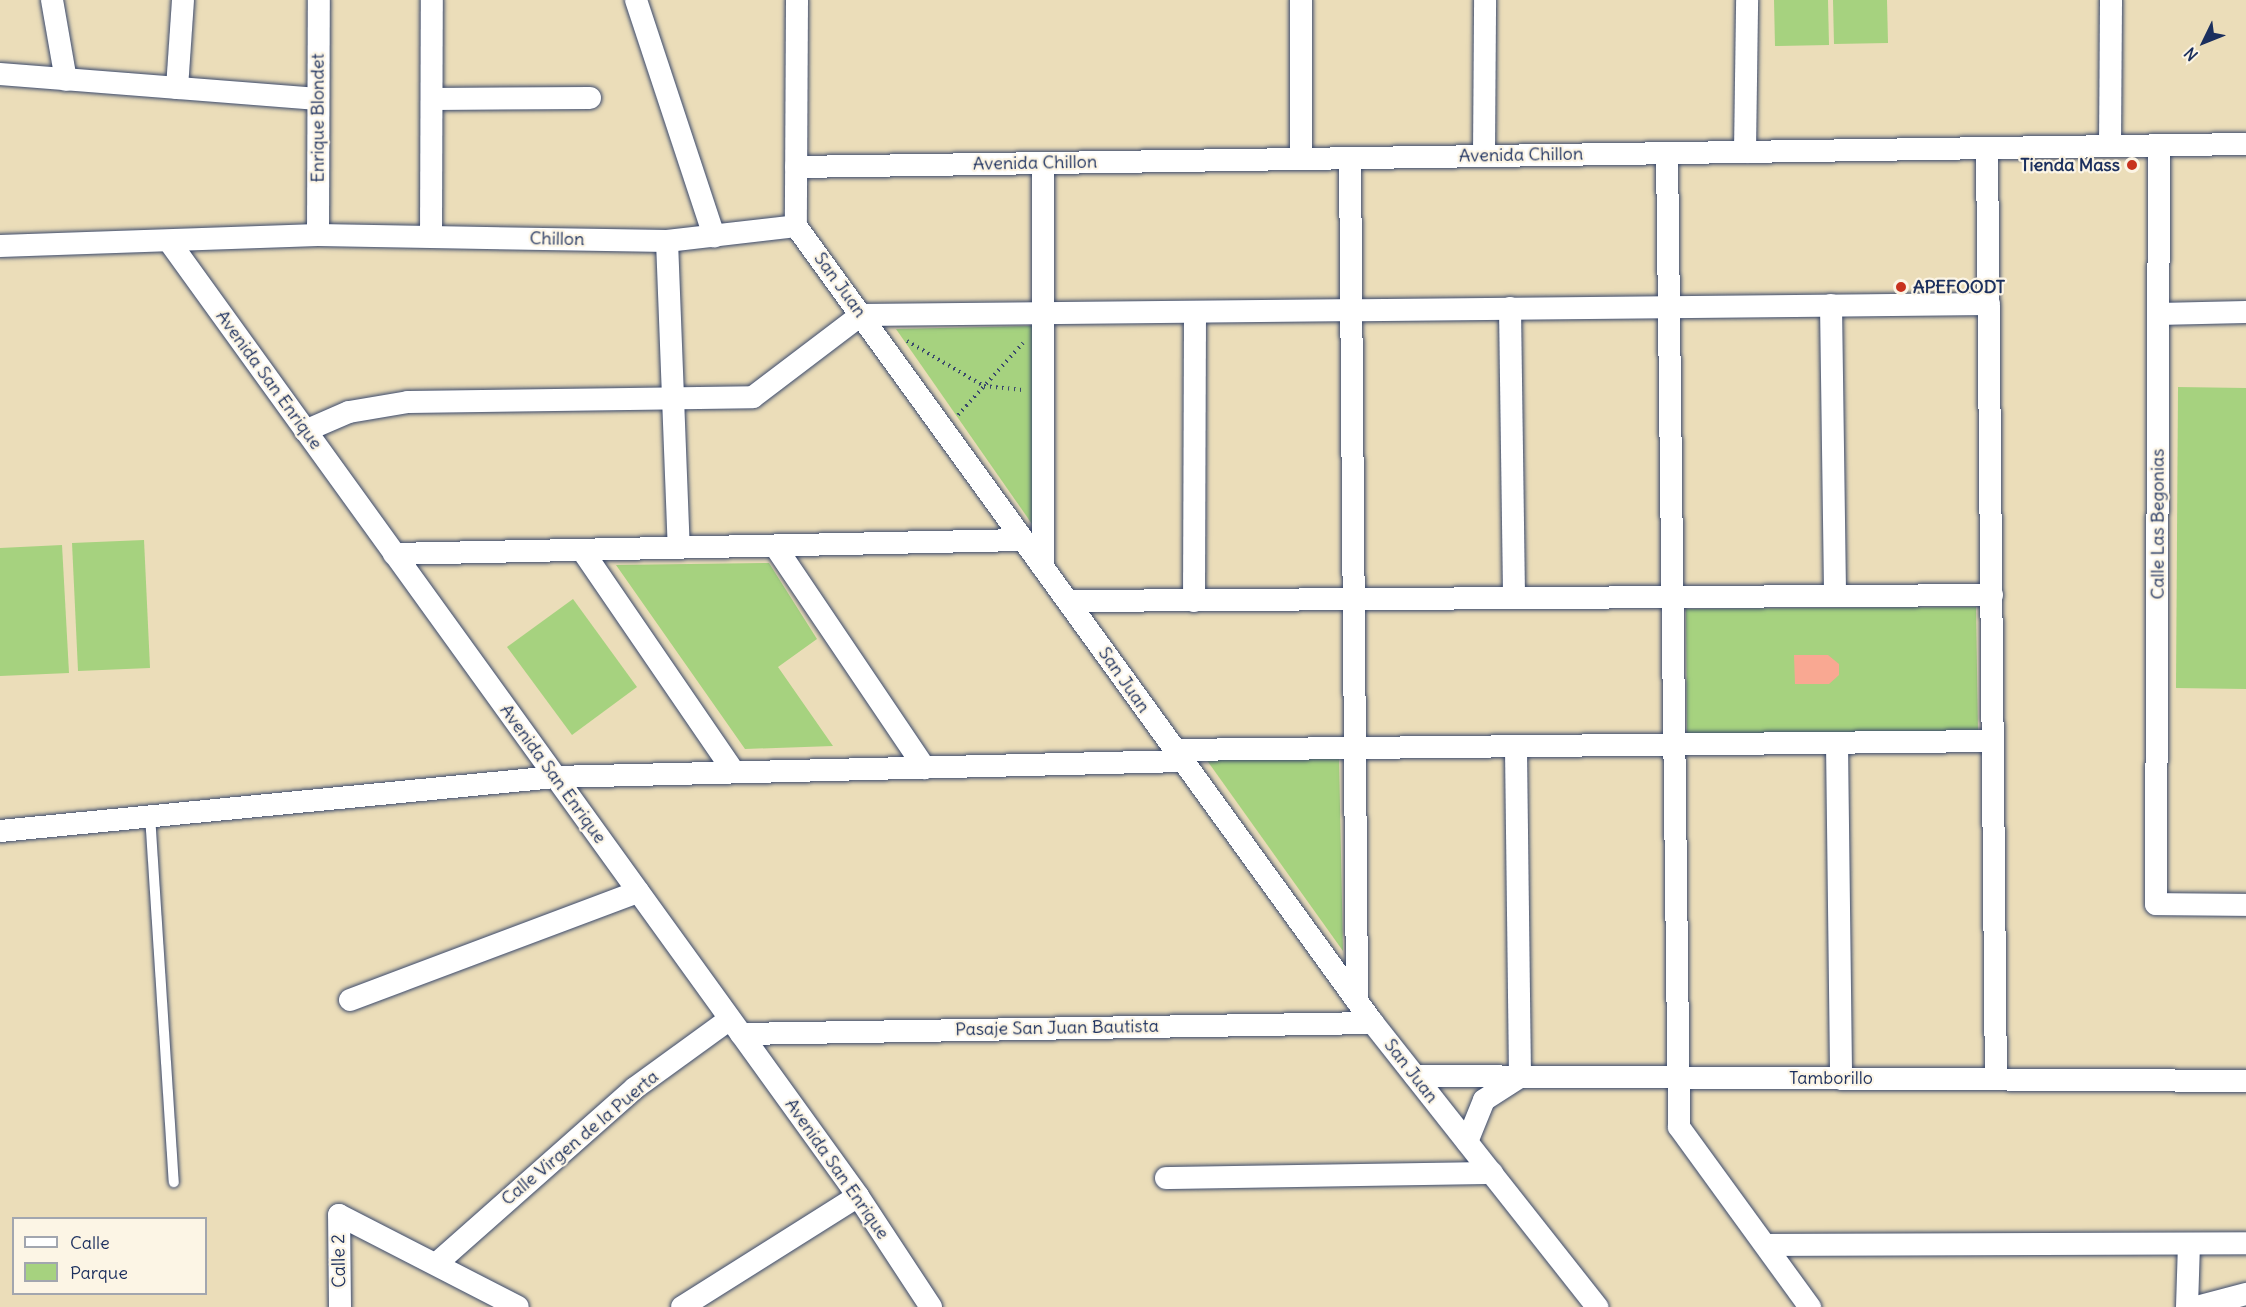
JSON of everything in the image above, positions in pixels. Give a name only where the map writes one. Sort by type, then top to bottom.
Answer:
[{"type":"street","points":[[52,0],[66,80]]},
{"type":"street","points":[[177,88],[183,0]]},
{"type":"street","name":"Enrique Blondet","points":[[318,235],[319,0]]},
{"type":"street","points":[[431,236],[432,0]]},
{"type":"street","points":[[636,0],[714,236]]},
{"type":"street","points":[[796,226],[797,0]]},
{"type":"street","points":[[1301,0],[1301,159]]},
{"type":"street","points":[[1484,156],[1485,0]]},
{"type":"street","points":[[1745,152],[1747,0]]},
{"type":"street","points":[[2110,146],[2111,0]]},
{"type":"street","points":[[0,74],[318,99]]},
{"type":"street","points":[[432,99],[590,98]]},
{"type":"street","name":"Avenida Chillon","points":[[796,167],[2246,144]]},
{"type":"street","name":"Calle Las Begonias","points":[[2159,145],[2156,904],[2246,905]]},
{"type":"street","points":[[1987,148],[1996,1079]]},
{"type":"street","points":[[1667,153],[1679,1127],[1686,1143],[1767,1245],[1810,1307]]},
{"type":"street","points":[[1350,158],[1357,1001]]},
{"type":"street","points":[[1042,163],[1043,567]]},
{"type":"street","name":"Chillon","points":[[0,246],[171,244],[318,235],[668,241],[796,226]]},
{"type":"street","name":"San Juan","points":[[796,226],[1373,1023],[1597,1307]]},
{"type":"street","points":[[668,241],[669,399],[679,548]]},
{"type":"street","name":"Avenida San Enrique","points":[[171,244],[858,1196],[931,1307]]},
{"type":"street","points":[[305,431],[348,412],[408,402],[669,399],[761,393],[861,315],[1989,304]]},
{"type":"street","points":[[1831,305],[1835,596]]},
{"type":"street","points":[[1510,308],[1514,598]]},
{"type":"street","points":[[1194,601],[1195,312]]},
{"type":"street","points":[[2158,314],[2246,312]]},
{"type":"street","points":[[394,554],[1023,540]]},
{"type":"street","points":[[775,546],[925,768]]},
{"type":"street","points":[[582,550],[734,772]]},
{"type":"street","points":[[1068,601],[1992,595]]},
{"type":"street","points":[[0,831],[555,777],[925,768],[1355,748],[1993,741]]},
{"type":"street","points":[[1837,743],[1841,1078]]},
{"type":"street","points":[[1467,1142],[1484,1100],[1520,1077],[1516,746]]},
{"type":"street","points":[[350,1000],[638,892]]},
{"type":"street","name":"Pasaje San Juan Bautista","points":[[735,1027],[1373,1023]]},
{"type":"street","name":"Calle Virgen de la Puerta","points":[[436,1264],[635,1088],[735,1027]]},
{"type":"street","name":"Tamborillo","points":[[1415,1077],[2246,1081]]},
{"type":"street","points":[[1166,1178],[1492,1173]]},
{"type":"street","points":[[682,1307],[858,1196]]},
{"type":"street","name":"Calle 2","points":[[340,1307],[339,1215],[436,1264]]},
{"type":"street","points":[[1767,1245],[2246,1243]]},
{"type":"street","points":[[2187,1307],[2189,1244]]},
{"type":"street","points":[[436,1264],[518,1307]]},
{"type":"street","points":[[2197,1307],[2246,1294]]},
{"type":"lane","points":[[150,815],[174,1182]]},
{"type":"path","points":[[944,430],[984,386],[1044,313]]},
{"type":"path","points":[[902,339],[984,386],[1044,393]]},
{"type":"green space","points":[[1774,0],[1828,0],[1829,45],[1775,46]]},
{"type":"green space","points":[[1833,0],[1887,0],[1888,43],[1834,44]]},
{"type":"green space","points":[[1032,326],[1032,524],[896,329]]},
{"type":"green space","points":[[2178,387],[2246,388],[2246,689],[2176,688]]},
{"type":"green space","points":[[144,540],[150,668],[78,671],[72,543]]},
{"type":"green space","points":[[62,545],[69,673],[0,676],[0,548]]},
{"type":"green space","points":[[769,563],[817,639],[778,667],[833,746],[745,749],[616,565]]},
{"type":"green space","points":[[573,599],[637,687],[572,735],[507,647]]},
{"type":"green space","points":[[1976,607],[1978,732],[1687,734],[1686,609]]},
{"type":"green space","points":[[1206,759],[1339,759],[1343,951]]},
{"type":"building","points":[[1794,655],[1828,655],[1839,664],[1839,675],[1829,684],[1795,684]]},
{"type":"place","name":"Tienda Mass","points":[[2132,165]]},
{"type":"place","name":"APEFOODT","points":[[1901,287]]}]
